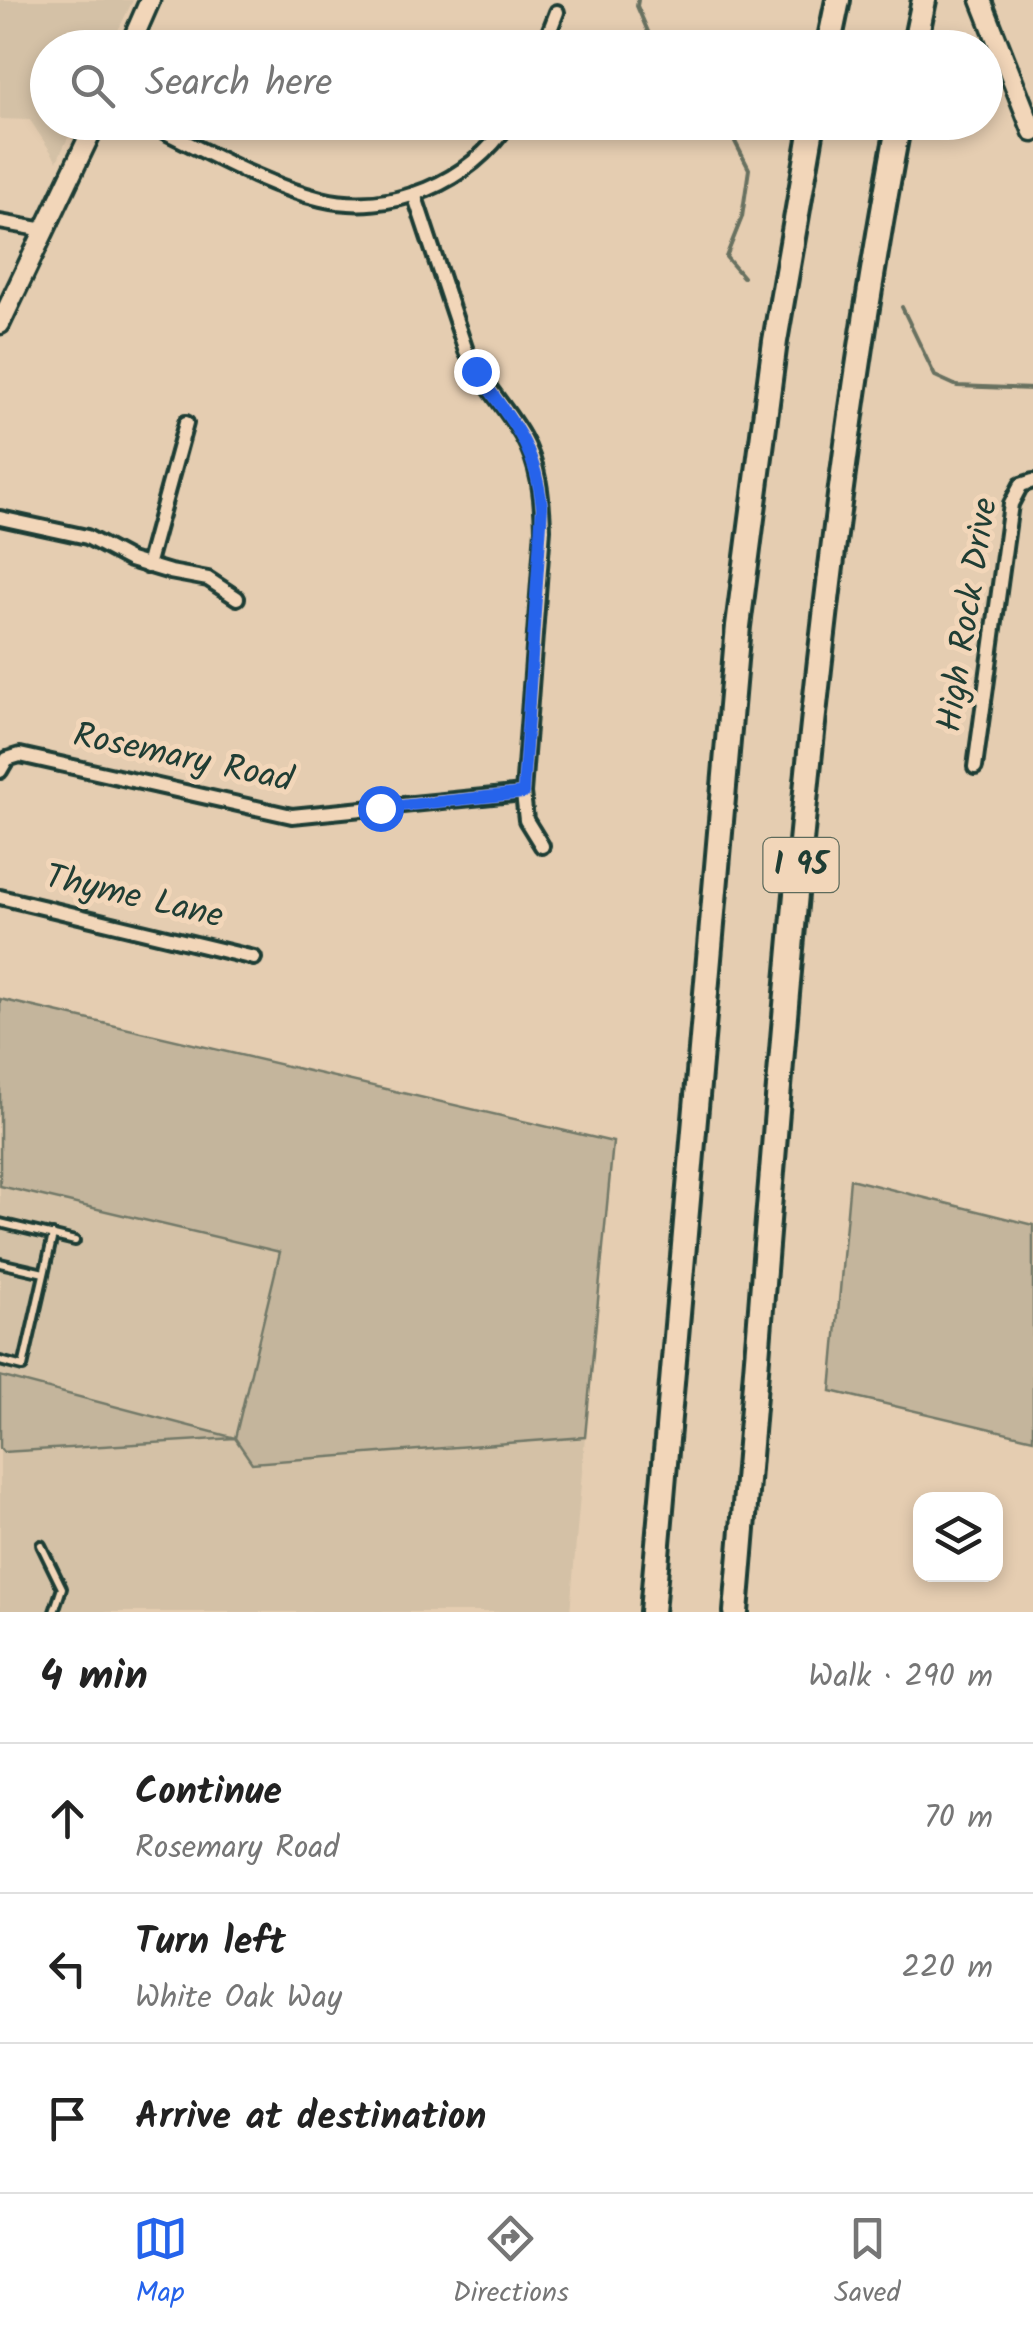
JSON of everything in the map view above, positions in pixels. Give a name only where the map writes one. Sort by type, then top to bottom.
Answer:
[{"type":"highway","points":[[832,30],[838,0]]},
{"type":"highway","points":[[918,30],[924,0]]},
{"type":"highway","name":"I 95","points":[[652,1612],[738,626],[768,389],[810,140]]},
{"type":"highway","name":"I 95","points":[[736,1612],[826,600],[855,378],[896,140]]},
{"type":"street","points":[[137,30],[150,0]]},
{"type":"street","points":[[981,0],[993,30]]},
{"type":"street","points":[[550,30],[557,12]]},
{"type":"street","points":[[1003,56],[1033,132]]},
{"type":"street","points":[[0,324],[87,140]]},
{"type":"street","points":[[184,140],[323,200],[368,203],[414,194],[457,174],[495,140]]},
{"type":"street","points":[[414,194],[466,351],[525,440],[540,486],[543,529],[523,793],[526,820],[542,846]]},
{"type":"street","points":[[0,222],[44,230]]},
{"type":"street","points":[[147,566],[186,423]]},
{"type":"street","name":"High Rock Drive","points":[[975,768],[1011,504],[1021,485],[1033,481]]},
{"type":"street","points":[[0,518],[87,536],[147,566],[208,579],[238,598]]},
{"type":"street","name":"Rosemary Road","points":[[0,772],[10,758],[23,756],[292,816],[523,793]]},
{"type":"street","name":"Thyme Lane","points":[[0,897],[254,958]]},
{"type":"lane","points":[[0,1222],[75,1241]]},
{"type":"lane","points":[[0,1361],[24,1368],[53,1235]]},
{"type":"lane","points":[[0,1263],[44,1273]]},
{"type":"lane","points":[[41,1545],[62,1588],[54,1612]]},
{"type":"shaded area","points":[[0,0],[133,0],[118,30],[30,30],[30,120],[0,119]]},
{"type":"shaded area","points":[[43,140],[67,140],[57,161]]},
{"type":"shaded area","points":[[0,999],[613,1142],[585,1437],[252,1463],[235,1438],[280,1252],[0,1186]]},
{"type":"shaded area","points":[[850,1179],[1033,1225],[1033,1439],[831,1391]]},
{"type":"shaded area","points":[[0,1186],[280,1251],[235,1438],[252,1463],[585,1437],[570,1612],[0,1612],[0,1448],[3,1452],[231,1438],[0,1376]]},
{"type":"shaded area","points":[[0,1376],[235,1438],[3,1452]]},
{"type":"waterway","points":[[638,0],[647,30]]},
{"type":"waterway","points":[[734,140],[749,169],[742,217],[726,257],[743,277]]},
{"type":"waterway","points":[[902,307],[935,376],[957,386],[1033,389]]},
{"type":"route","points":[[380,808],[523,793],[543,529],[540,486],[525,440],[476,371]]}]
